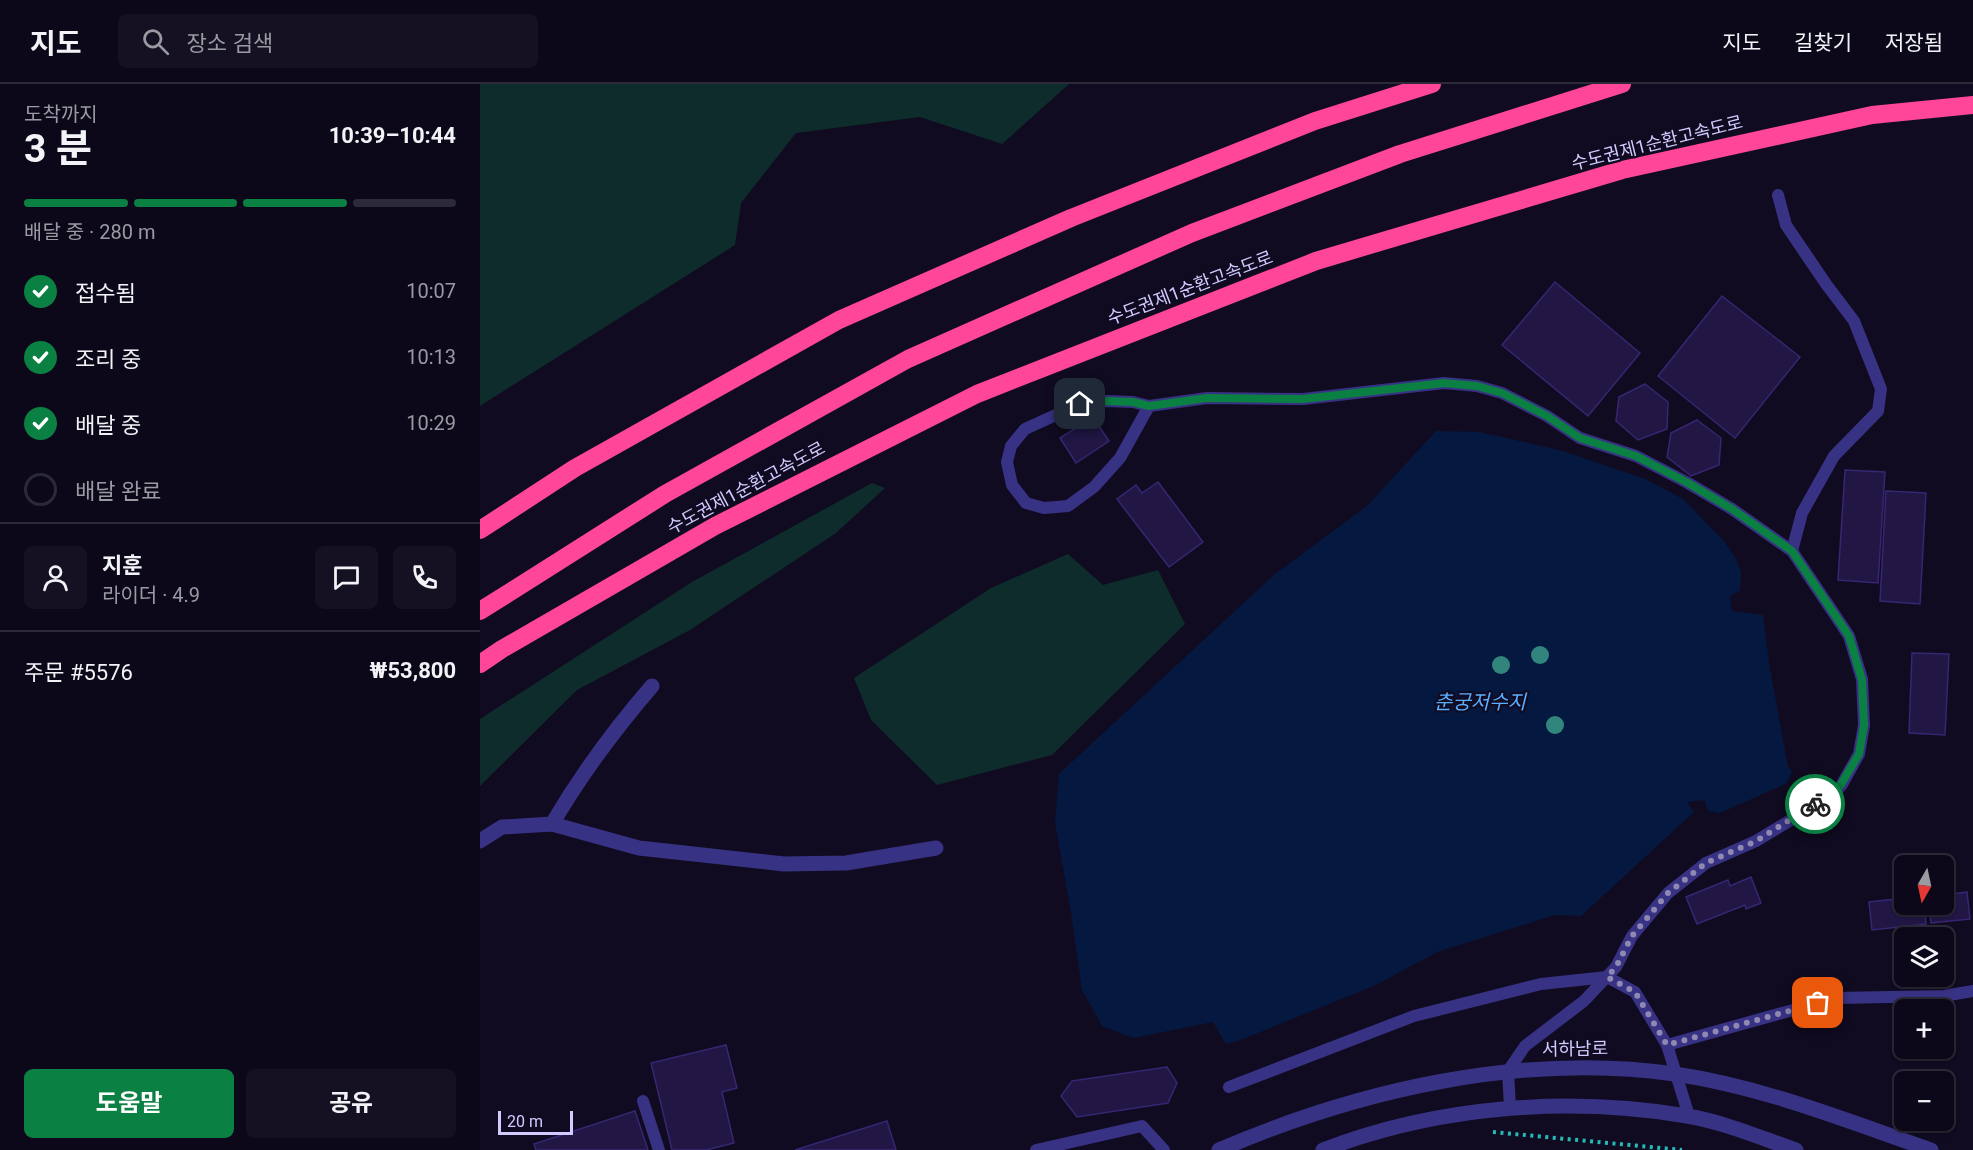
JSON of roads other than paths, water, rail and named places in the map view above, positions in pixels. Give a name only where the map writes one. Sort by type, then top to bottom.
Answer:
[{"type":"highway","points":[[480,530],[575,468],[839,320],[1071,218],[1315,121],[1432,84]]},
{"type":"highway","name":"수도권제1순환고속도로","points":[[480,611],[665,494],[908,359],[1192,233],[1400,154],[1622,84]]},
{"type":"highway","name":"수도권제1순환고속도로","points":[[480,664],[715,525],[977,394],[1316,261],[1622,170],[1872,115],[1973,105]]},
{"type":"street","points":[[552,824],[577,781],[615,729],[652,686]]},
{"type":"street","points":[[480,841],[502,827],[552,824],[639,848],[784,864],[846,863],[936,848]]},
{"type":"street","name":"서하남로","points":[[1219,1150],[1265,1130],[1329,1108],[1448,1081],[1508,1071],[1565,1068],[1621,1068],[1676,1074],[1740,1088],[1826,1113],[1931,1150]]},
{"type":"street","points":[[1323,1150],[1403,1125],[1510,1107],[1564,1106],[1618,1108],[1689,1116],[1796,1150]]},
{"type":"lane","points":[[1778,195],[1786,225],[1854,321],[1881,389],[1878,411],[1834,456],[1802,513],[1792,551]]},
{"type":"lane","points":[[1149,406],[1120,458],[1094,487],[1068,506],[1044,508],[1026,503],[1012,485],[1007,462],[1011,446],[1025,429],[1080,404],[1107,401],[1133,402],[1149,406],[1207,398],[1303,399],[1444,383],[1477,386],[1511,398],[1547,416],[1580,438],[1636,456],[1732,509],[1792,551],[1849,636],[1862,680],[1864,725],[1859,754],[1840,786],[1804,812],[1756,841],[1706,863],[1668,893],[1632,936],[1616,967],[1607,977],[1584,1001],[1525,1046],[1508,1071],[1510,1107]]},
{"type":"lane","points":[[1229,1087],[1414,1017],[1542,984],[1607,977],[1635,992],[1667,1045],[1689,1116]]},
{"type":"lane","points":[[1667,1045],[1836,998],[1944,996],[1973,991]]},
{"type":"lane","points":[[643,1101],[659,1150]]},
{"type":"lane","points":[[1036,1150],[1142,1126],[1164,1150]]},
{"type":"water","name":"춘궁저수지","points":[[1436,431],[1480,432],[1563,451],[1645,479],[1683,499],[1723,540],[1735,557],[1741,572],[1740,590],[1730,596],[1732,611],[1763,615],[1769,663],[1788,767],[1792,771],[1787,783],[1720,813],[1708,811],[1704,800],[1687,802],[1694,812],[1581,916],[1555,915],[1437,952],[1376,985],[1238,1041],[1226,1044],[1213,1022],[1133,1038],[1102,1026],[1082,990],[1055,823],[1059,774],[1275,574],[1367,506]]}]
